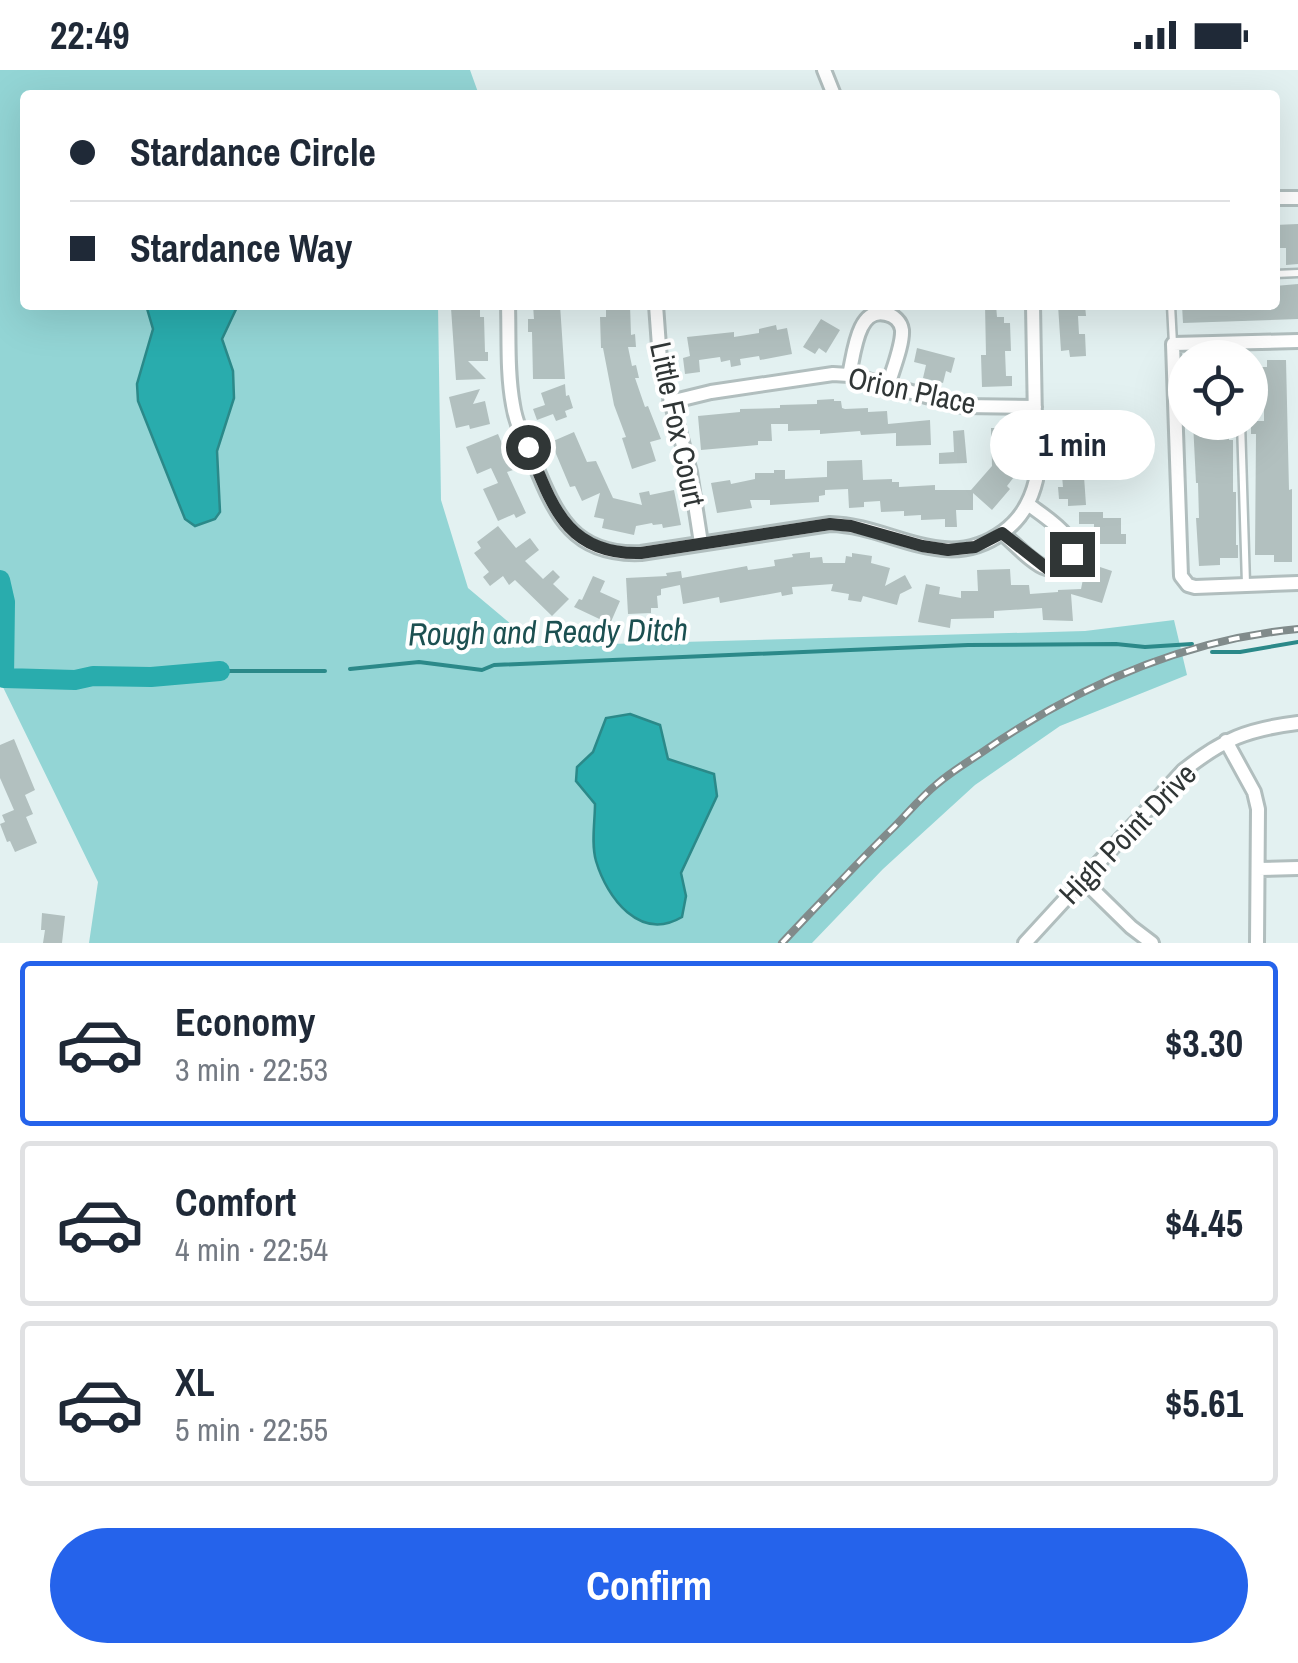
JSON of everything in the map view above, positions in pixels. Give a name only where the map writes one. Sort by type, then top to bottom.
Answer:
[{"type":"street","points":[[508,310],[510,385],[516,419],[551,504],[562,521],[584,541],[616,552],[641,553],[836,524],[931,548],[958,550],[975,547],[1002,533],[1028,504],[1036,480],[1032,310]]},
{"type":"street","name":"Little Fox Court","points":[[656,310],[658,351],[690,472],[701,544]]},
{"type":"street","points":[[849,375],[862,324],[873,314],[886,313],[897,320],[902,330],[888,386]]},
{"type":"street","points":[[1268,342],[1298,341]]},
{"type":"street","name":"Orion Place","points":[[670,402],[832,374],[849,375],[972,408],[1036,407]]},
{"type":"street","points":[[1176,440],[1180,576],[1190,586],[1298,583]]},
{"type":"street","points":[[1002,533],[1045,568],[1060,568],[1070,561],[1070,540],[1028,504]]},
{"type":"street","name":"High Point Drive","points":[[1025,943],[1183,771],[1226,741],[1265,727],[1298,722]]},
{"type":"street","points":[[1226,741],[1254,792],[1258,808],[1258,943]]},
{"type":"street","points":[[1258,869],[1298,868]]},
{"type":"street","points":[[1083,880],[1152,943]]},
{"type":"lane","points":[[1171,310],[1173,340]]},
{"type":"lane","points":[[1242,440],[1246,585]]},
{"type":"shaded area","points":[[0,70],[470,70],[477,90],[20,90],[20,310],[438,310],[441,500],[468,588],[537,646],[1085,631],[1174,620],[1187,675],[1060,726],[975,785],[883,869],[812,943],[89,943],[98,882],[0,681]]},
{"type":"shaded area","points":[[147,310],[236,310],[222,339],[233,371],[234,398],[217,451],[220,512],[215,519],[195,526],[185,519],[138,401],[137,384],[153,329]]},
{"type":"shaded area","points":[[630,714],[660,725],[668,759],[714,774],[717,796],[681,873],[686,896],[682,917],[667,923],[639,920],[608,889],[595,854],[595,804],[576,781],[577,767],[593,752],[606,718]]},
{"type":"building","points":[[1298,224],[1298,264],[1286,265],[1286,248],[1280,248],[1280,225]]},
{"type":"building","points":[[1298,284],[1298,319],[1183,323],[1182,310],[1280,310],[1280,286]]},
{"type":"building","points":[[451,310],[480,310],[488,361],[468,361],[486,379],[456,380]]},
{"type":"building","points":[[533,310],[560,310],[565,379],[533,379],[528,319],[534,319]]},
{"type":"building","points":[[606,310],[630,310],[631,335],[635,334],[636,347],[628,347],[632,366],[636,365],[639,378],[635,378],[661,439],[650,442],[656,461],[632,469],[601,348],[600,317],[606,317]]},
{"type":"building","points":[[985,310],[996,310],[997,317],[1010,323],[1011,351],[1005,351],[1006,376],[1012,376],[1012,386],[982,387],[981,355],[986,355]]},
{"type":"building","points":[[1058,310],[1085,310],[1086,316],[1078,316],[1079,334],[1085,334],[1086,356],[1070,357],[1069,350],[1061,351]]},
{"type":"building","points":[[821,319],[840,330],[826,353],[819,348],[815,354],[803,347]]},
{"type":"building","points":[[776,325],[777,330],[787,328],[792,354],[740,359],[741,365],[731,367],[730,360],[721,362],[720,357],[699,360],[700,372],[685,374],[683,358],[690,356],[687,337],[734,332],[734,337],[759,333],[759,329]]},
{"type":"building","points":[[917,348],[955,358],[943,383],[923,378],[926,365],[914,362]]},
{"type":"building","points":[[1268,360],[1286,360],[1292,562],[1274,562],[1274,555],[1255,555],[1256,440],[1268,440]]},
{"type":"building","points":[[565,384],[573,408],[565,411],[567,417],[556,421],[553,414],[537,420],[533,409],[545,405],[541,393]]},
{"type":"building","points":[[480,389],[473,404],[485,401],[490,424],[456,428],[449,397]]},
{"type":"building","points":[[841,401],[845,409],[887,411],[888,424],[930,420],[931,445],[896,446],[896,433],[820,434],[820,430],[788,431],[788,424],[771,424],[772,441],[701,450],[698,416]]},
{"type":"building","points":[[1105,426],[1106,456],[1094,456],[1095,462],[1083,462],[1086,505],[1068,506],[1068,499],[1059,499],[1062,476],[1068,476],[1067,450],[1062,450],[1058,428]]},
{"type":"building","points":[[991,428],[1016,428],[1013,458],[993,458],[1014,477],[1007,486],[1010,489],[992,510],[973,493],[973,510],[956,510],[957,527],[945,527],[945,519],[921,520],[921,515],[904,516],[904,511],[881,512],[880,501],[849,508],[848,489],[825,490],[819,502],[770,505],[770,500],[750,500],[752,508],[717,513],[711,483],[730,480],[731,484],[755,479],[755,473],[774,470],[785,470],[785,479],[827,477],[827,461],[862,460],[863,480],[892,479],[899,482],[899,487],[935,485],[935,490],[971,490],[992,466]]},
{"type":"building","points":[[964,430],[967,463],[939,464],[939,453],[954,452],[953,431]]},
{"type":"building","points":[[574,432],[587,462],[596,461],[613,498],[642,505],[639,493],[674,490],[681,525],[636,526],[634,535],[602,528],[604,519],[594,517],[600,493],[582,501],[575,486],[570,487],[551,442]]},
{"type":"building","points":[[498,434],[513,470],[507,472],[526,513],[498,521],[483,489],[498,483],[491,468],[477,474],[466,447]]},
{"type":"building","points":[[1194,440],[1233,440],[1238,558],[1220,558],[1220,565],[1199,566]]},
{"type":"building","points":[[1079,512],[1103,512],[1103,518],[1121,518],[1121,534],[1126,534],[1126,544],[1094,544],[1094,524],[1079,524]]},
{"type":"building","points":[[498,526],[516,548],[530,538],[539,550],[525,561],[543,579],[553,570],[560,577],[553,584],[569,599],[552,616],[515,580],[509,585],[503,576],[490,586],[483,577],[489,572],[474,553],[481,548],[477,542]]},
{"type":"building","points":[[810,552],[810,558],[822,557],[823,563],[845,563],[846,556],[852,557],[852,553],[872,556],[871,563],[890,568],[885,586],[905,575],[912,588],[900,594],[897,605],[863,596],[861,602],[848,600],[849,594],[831,591],[833,584],[792,587],[793,594],[782,596],[781,592],[720,603],[719,597],[683,604],[680,585],[661,589],[658,608],[651,608],[651,613],[628,614],[626,578],[667,576],[666,573],[681,571],[682,578],[747,566],[748,570],[775,566],[774,560]]},
{"type":"building","points":[[1092,568],[1112,571],[1102,603],[1071,594],[1073,621],[1043,620],[1042,608],[994,611],[994,618],[951,619],[950,628],[918,622],[926,584],[940,587],[939,594],[961,598],[961,591],[978,591],[977,570],[1010,569],[1011,585],[1029,585],[1030,594],[1058,592],[1081,589]]},
{"type":"building","points":[[593,576],[605,581],[600,592],[620,601],[610,624],[574,607],[582,600]]},
{"type":"building","points":[[14,739],[35,790],[25,795],[33,814],[26,817],[37,843],[15,852],[0,824],[5,822],[2,815],[14,810],[0,778],[0,745]]},
{"type":"building","points":[[42,913],[65,916],[62,943],[43,943]]},
{"type":"waterway","name":"Rough and Ready Ditch","points":[[0,580],[5,602],[4,678],[75,680],[220,671]]},
{"type":"waterway","name":"Rough and Ready Ditch","points":[[1212,652],[1240,652],[1298,642]]},
{"type":"waterway","name":"Rough and Ready Ditch","points":[[350,669],[419,662],[482,670],[494,665],[968,645],[1192,644]]},
{"type":"waterway","name":"Rough and Ready Ditch","points":[[220,671],[325,671]]},
{"type":"railway","points":[[782,943],[931,789],[1017,729],[1132,670],[1213,644],[1298,629]]},
{"type":"route","points":[[528,447],[562,521],[584,541],[612,552],[641,553],[836,524],[948,550],[975,547],[1002,533],[1048,569],[1063,566],[1072,554]]}]
